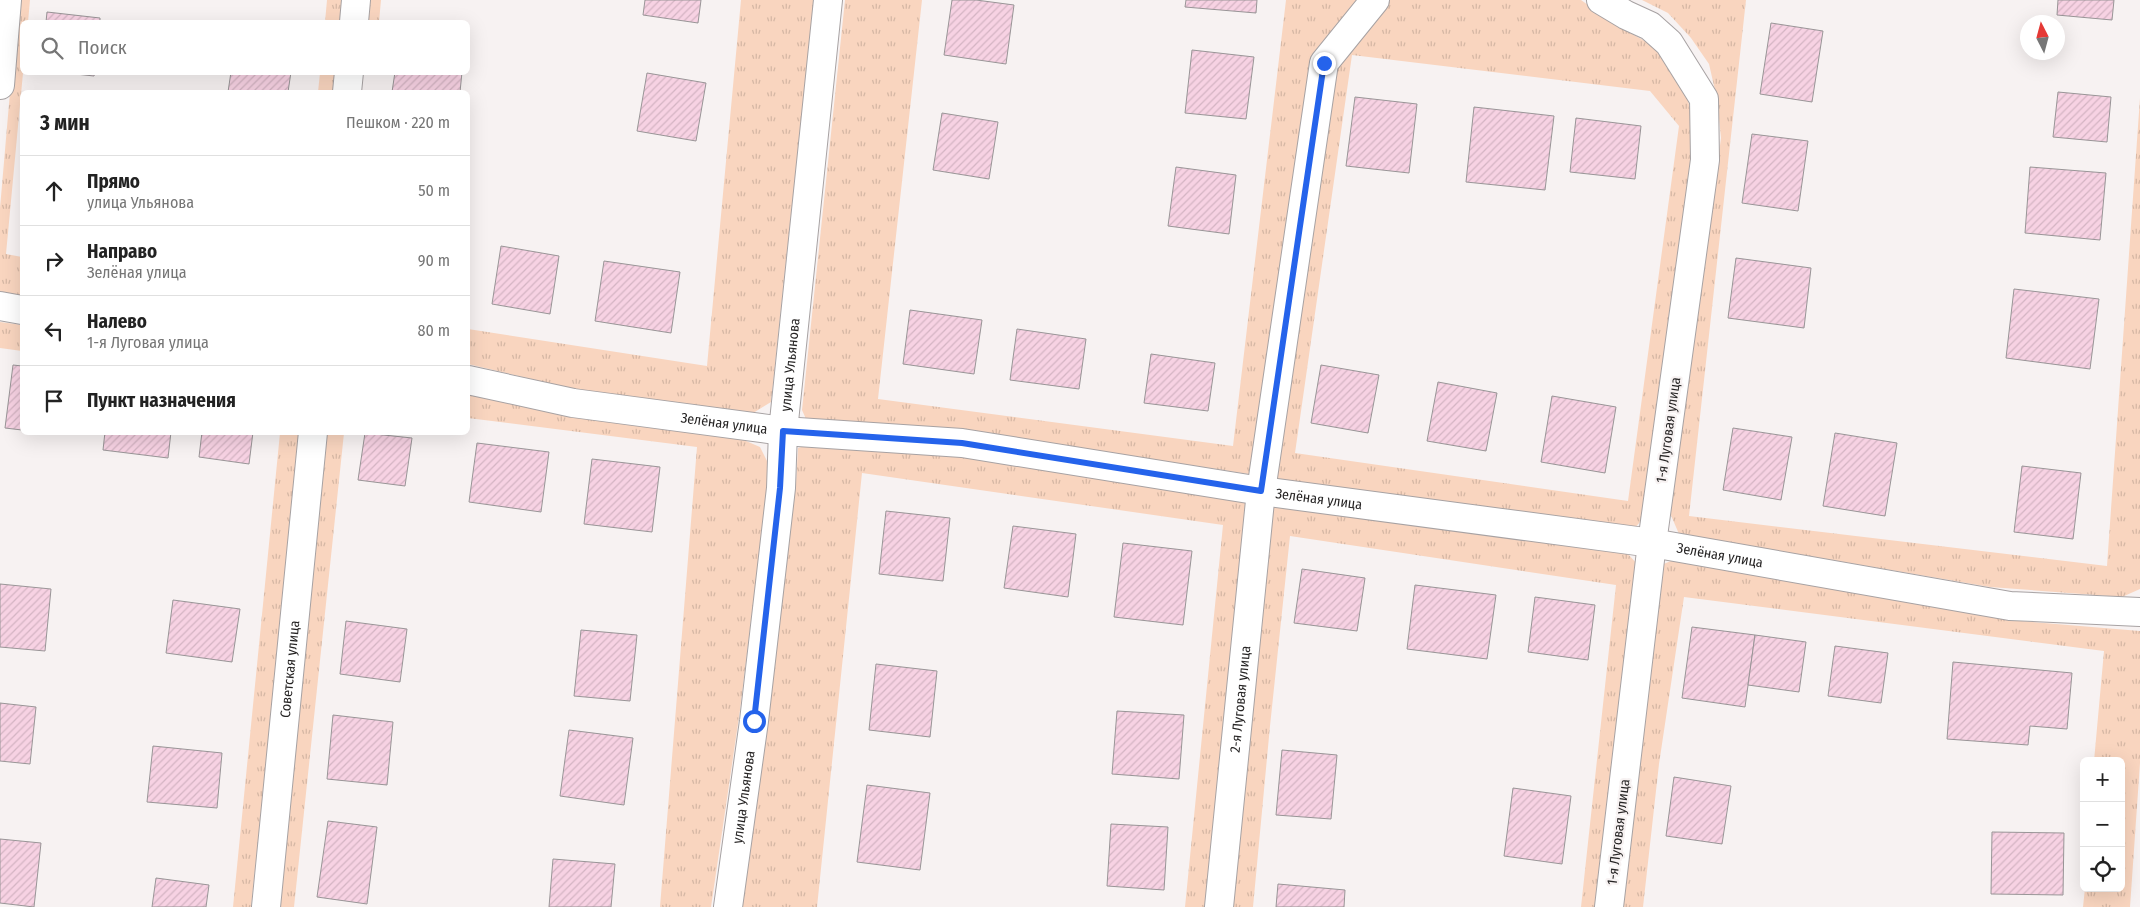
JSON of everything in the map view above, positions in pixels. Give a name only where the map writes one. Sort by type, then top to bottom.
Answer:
[{"type":"street","points":[[0,85],[7,0]]},
{"type":"street","points":[[354,20],[356,0]]},
{"type":"street","name":"улица Ульянова","points":[[728,907],[754,721],[780,488],[783,431],[828,0]]},
{"type":"street","points":[[1261,491],[1324,63],[1375,0]]},
{"type":"street","name":"1-я Луговая улица","points":[[1601,0],[1626,15],[1650,26],[1669,43],[1704,99],[1705,160],[1652,543],[1609,907]]},
{"type":"street","points":[[347,90],[349,75]]},
{"type":"street","points":[[0,306],[20,310]]},
{"type":"street","name":"Зелёная улица","points":[[470,380],[573,403],[783,431],[962,443],[1261,491],[1652,543],[2010,606],[2140,612]]},
{"type":"street","name":"Советская улица","points":[[266,907],[313,435]]},
{"type":"street","name":"2-я Луговая улица","points":[[1219,907],[1261,491]]},
{"type":"green space","points":[[18,0],[30,0],[28,20],[20,20],[20,75],[23,75],[6,254],[20,257],[20,297],[0,293],[0,208]]},
{"type":"green space","points":[[327,0],[343,0],[341,20],[325,20]]},
{"type":"green space","points":[[366,0],[381,0],[379,20],[364,20]]},
{"type":"green space","points":[[741,0],[814,0],[771,402],[750,415],[577,390],[470,364],[470,329],[707,366]]},
{"type":"green space","points":[[845,0],[922,0],[878,399],[1233,446],[1286,0],[1364,0],[1317,59],[1255,475],[963,430],[806,419],[802,410]]},
{"type":"green space","points":[[1387,0],[1581,0],[1616,25],[1652,45],[1669,61],[1685,88],[1692,117],[1692,162],[1646,515],[1634,529],[1272,478],[1333,66]],"holes":[[[1352,55],[1650,91],[1679,126],[1628,501],[1295,453]]]},
{"type":"green space","points":[[1642,0],[1746,0],[1689,516],[2107,566],[2140,98],[2140,589],[2122,597],[1990,587],[1679,534],[1670,513],[1721,138],[1717,99],[1709,64],[1691,38],[1668,13]]},
{"type":"green space","points":[[320,75],[336,75],[334,90],[318,90]]},
{"type":"green space","points":[[0,322],[20,325],[20,351],[0,348]]},
{"type":"green space","points":[[470,394],[562,415],[739,438],[760,447],[770,467],[740,710],[711,907],[660,907],[697,447],[470,418]]},
{"type":"green space","points":[[280,435],[302,435],[251,907],[233,907]]},
{"type":"green space","points":[[324,435],[344,435],[294,907],[277,907]]},
{"type":"green space","points":[[810,444],[955,455],[1250,502],[1208,907],[1185,907],[1223,525],[862,473],[817,907],[742,907],[766,730],[796,483],[798,448]]},
{"type":"green space","points":[[1269,502],[1627,553],[1640,567],[1598,907],[1581,907],[1616,585],[1290,536],[1253,907],[1229,907]]},
{"type":"green space","points":[[1676,559],[2009,620],[2140,631],[2140,763],[2130,907],[2083,907],[2085,892],[2125,892],[2125,757],[2094,757],[2104,651],[1684,597],[1659,764],[1643,907],[1622,907],[1661,565]]},
{"type":"building","points":[[645,0],[701,0],[698,23],[643,15]]},
{"type":"building","points":[[952,0],[976,0],[1014,5],[1006,64],[944,55]]},
{"type":"building","points":[[1186,0],[1257,0],[1256,13],[1185,7]]},
{"type":"building","points":[[2058,0],[2114,0],[2112,20],[2057,15]]},
{"type":"building","points":[[47,12],[100,18],[100,20],[46,20]]},
{"type":"building","points":[[1771,23],[1823,31],[1812,102],[1760,94]]},
{"type":"building","points":[[1192,50],[1254,57],[1246,119],[1185,113]]},
{"type":"building","points":[[647,73],[706,83],[696,141],[637,131]]},
{"type":"building","points":[[231,75],[291,75],[288,90],[228,90]]},
{"type":"building","points":[[395,75],[462,75],[460,90],[392,90]]},
{"type":"building","points":[[2058,92],[2111,97],[2107,142],[2053,137]]},
{"type":"building","points":[[1355,97],[1417,104],[1409,173],[1346,166]]},
{"type":"building","points":[[1474,107],[1554,116],[1545,190],[1466,182]]},
{"type":"building","points":[[942,113],[998,122],[989,179],[933,170]]},
{"type":"building","points":[[1576,118],[1641,126],[1635,179],[1570,172]]},
{"type":"building","points":[[1752,134],[1808,141],[1798,211],[1742,203]]},
{"type":"building","points":[[1176,167],[1236,175],[1229,234],[1168,226]]},
{"type":"building","points":[[2030,167],[2106,173],[2100,240],[2025,233]]},
{"type":"building","points":[[501,246],[559,256],[550,314],[492,304]]},
{"type":"building","points":[[1736,258],[1811,268],[1804,328],[1728,318]]},
{"type":"building","points":[[604,261],[680,272],[671,333],[595,321]]},
{"type":"building","points":[[2014,289],[2099,299],[2090,369],[2006,358]]},
{"type":"building","points":[[910,310],[982,320],[974,374],[903,364]]},
{"type":"building","points":[[1017,329],[1086,339],[1079,389],[1010,380]]},
{"type":"building","points":[[1151,354],[1215,363],[1208,411],[1144,403]]},
{"type":"building","points":[[13,365],[20,366],[20,430],[5,428]]},
{"type":"building","points":[[1321,365],[1379,375],[1368,433],[1311,423]]},
{"type":"building","points":[[1438,382],[1497,393],[1486,451],[1427,441]]},
{"type":"building","points":[[1552,396],[1616,407],[1605,473],[1541,462]]},
{"type":"building","points":[[1733,428],[1792,437],[1781,500],[1723,490]]},
{"type":"building","points":[[1835,433],[1897,443],[1885,516],[1823,506]]},
{"type":"building","points":[[105,435],[171,435],[168,458],[103,450]]},
{"type":"building","points":[[202,435],[253,435],[249,464],[199,457]]},
{"type":"building","points":[[365,435],[412,438],[405,486],[358,480]]},
{"type":"building","points":[[477,443],[549,452],[541,512],[469,502]]},
{"type":"building","points":[[592,459],[660,467],[652,532],[584,524]]},
{"type":"building","points":[[2022,466],[2081,473],[2073,539],[2014,532]]},
{"type":"building","points":[[886,511],[950,518],[943,581],[879,574]]},
{"type":"building","points":[[1013,526],[1076,534],[1068,597],[1004,588]]},
{"type":"building","points":[[1123,543],[1192,551],[1183,625],[1114,617]]},
{"type":"building","points":[[1302,569],[1365,578],[1357,631],[1294,623]]},
{"type":"building","points":[[0,584],[51,589],[45,651],[0,647]]},
{"type":"building","points":[[1415,585],[1496,595],[1487,659],[1407,649]]},
{"type":"building","points":[[1535,597],[1595,605],[1588,660],[1528,652]]},
{"type":"building","points":[[173,600],[240,609],[232,662],[166,653]]},
{"type":"building","points":[[346,621],[407,629],[400,682],[340,674]]},
{"type":"building","points":[[1692,627],[1755,635],[1745,707],[1682,698]]},
{"type":"building","points":[[581,630],[637,635],[630,701],[574,696]]},
{"type":"building","points":[[1755,635],[1806,642],[1799,692],[1748,685]]},
{"type":"building","points":[[1835,646],[1888,653],[1881,703],[1828,696]]},
{"type":"building","points":[[1953,662],[2072,673],[2067,729],[2030,726],[2028,745],[1947,739]]},
{"type":"building","points":[[876,664],[937,671],[930,737],[869,730]]},
{"type":"building","points":[[0,703],[36,707],[30,764],[0,761]]},
{"type":"building","points":[[1117,711],[1184,715],[1179,779],[1112,774]]},
{"type":"building","points":[[333,715],[393,722],[387,785],[327,779]]},
{"type":"building","points":[[569,730],[633,738],[624,805],[560,796]]},
{"type":"building","points":[[153,746],[222,753],[217,808],[147,802]]},
{"type":"building","points":[[1282,750],[1337,755],[1331,819],[1276,815]]},
{"type":"building","points":[[1674,777],[1731,786],[1722,844],[1666,836]]},
{"type":"building","points":[[867,785],[930,793],[920,870],[857,862]]},
{"type":"building","points":[[1513,788],[1571,796],[1562,864],[1504,856]]},
{"type":"building","points":[[328,821],[377,827],[367,904],[317,897]]},
{"type":"building","points":[[1111,824],[1168,827],[1164,890],[1107,886]]},
{"type":"building","points":[[1992,832],[2064,833],[2063,895],[1991,894]]},
{"type":"building","points":[[0,839],[41,843],[34,907],[0,903]]},
{"type":"building","points":[[553,859],[615,864],[611,907],[549,907]]},
{"type":"building","points":[[156,878],[209,885],[206,907],[152,907]]},
{"type":"building","points":[[1278,884],[1345,890],[1344,907],[1276,907]]},
{"type":"route","points":[[754,721],[780,488],[783,431],[962,443],[1261,491],[1324,63]]}]
